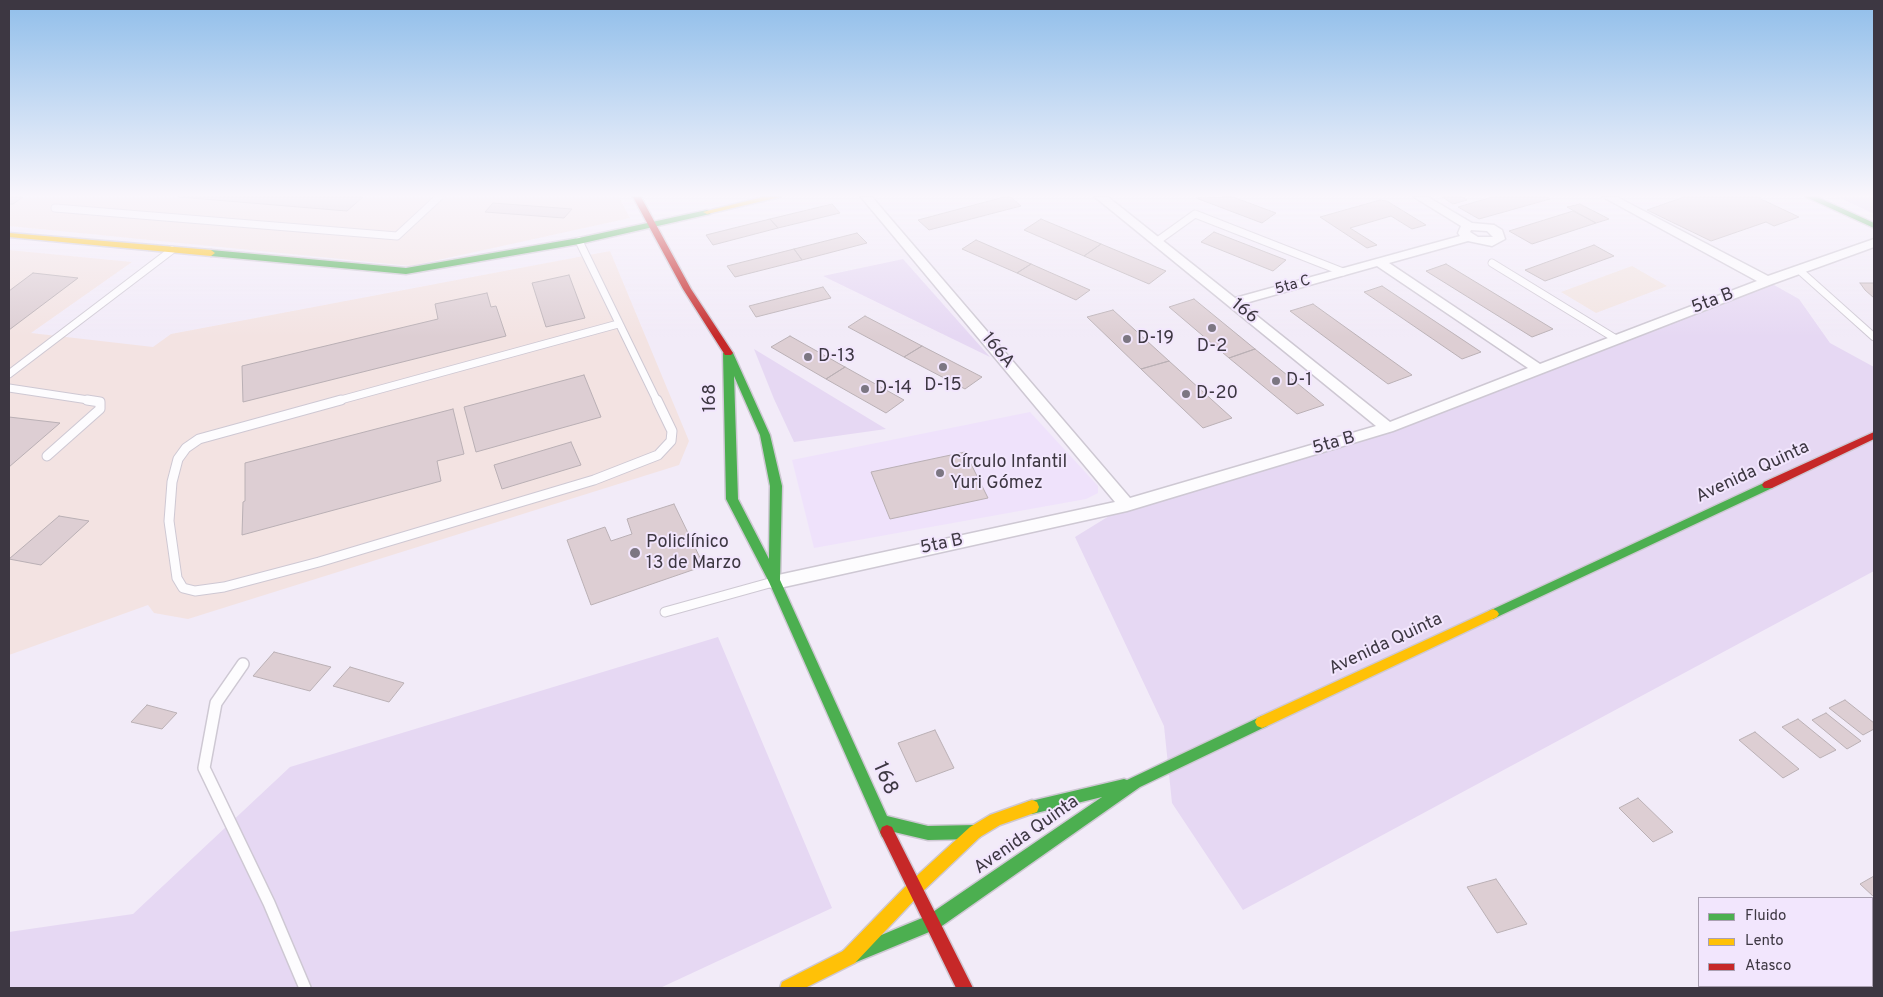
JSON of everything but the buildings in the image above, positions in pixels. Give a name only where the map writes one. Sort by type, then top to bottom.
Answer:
[{"type":"street","points":[[106,244],[406,271],[564,244]]},
{"type":"street","name":"168","points":[[662,244],[687,289],[728,353],[765,435],[776,486],[775,582]]},
{"type":"street","name":"166A","points":[[905,244],[1127,505]]},
{"type":"street","name":"166","points":[[1158,244],[1388,428]]},
{"type":"street","name":"5ta C","points":[[1233,303],[1379,262],[1434,244]]},
{"type":"street","points":[[1696,244],[1767,281]]},
{"type":"street","name":"5ta B","points":[[775,582],[1127,505],[1388,428],[1767,281],[1873,244]]},
{"type":"street","points":[[1379,262],[1540,370]]},
{"type":"street","name":"168","points":[[728,353],[732,499],[775,582],[882,822],[965,988]]},
{"type":"street","name":"Avenida Quinta","points":[[849,957],[933,922],[1135,782],[1874,435]]},
{"type":"street","points":[[788,988],[849,957],[915,888],[975,832],[995,820],[1051,801],[1135,782]]},
{"type":"street","points":[[882,822],[928,833],[975,832]]},
{"type":"lane","points":[[580,244],[672,432],[671,441],[658,455],[594,480],[319,562],[224,587],[195,591],[183,588],[177,578],[169,521],[172,482],[178,459],[186,448],[199,439],[618,324]]},
{"type":"lane","points":[[1270,244],[1343,272]]},
{"type":"lane","points":[[9,374],[172,250]]},
{"type":"lane","points":[[1492,263],[1616,339]]},
{"type":"lane","points":[[1799,270],[1874,337]]},
{"type":"lane","points":[[9,388],[100,402],[100,409],[47,456]]},
{"type":"lane","points":[[665,612],[775,582]]},
{"type":"lane","points":[[243,664],[216,703],[204,768],[269,903],[305,988]]},
{"type":"shaded area","points":[[185,244],[514,244],[411,266]]},
{"type":"shaded area","points":[[9,250],[132,262],[31,333],[153,347],[171,334],[610,251],[689,441],[679,465],[188,619],[154,613],[148,605],[9,655]]},
{"type":"shaded area","points":[[903,259],[990,357],[823,276]]},
{"type":"shaded area","points":[[1632,266],[1667,286],[1596,313],[1561,292]]},
{"type":"shaded area","points":[[1767,281],[1799,299],[1830,343],[1874,367],[1874,571],[1243,910],[1172,803],[1164,726],[1075,537],[1127,505],[1388,428]]},
{"type":"shaded area","points":[[754,349],[886,429],[794,442]]},
{"type":"shaded area","name":"Círculo Infantil Yuri Gómez","points":[[1030,412],[1098,486],[1098,493],[1086,499],[814,548],[792,460]]},
{"type":"shaded area","points":[[718,637],[832,908],[660,988],[9,988],[9,932],[133,914],[290,767]]},
{"type":"traffic: fast","points":[[211,253],[406,271],[564,244]]},
{"type":"traffic: fast","points":[[728,353],[765,435],[776,486],[775,579]]},
{"type":"traffic: fast","points":[[728,353],[732,499],[775,582],[887,832]]},
{"type":"traffic: fast","points":[[1493,614],[1768,485]]},
{"type":"traffic: fast","points":[[849,957],[933,922],[1135,782],[1262,722]]},
{"type":"traffic: fast","points":[[1032,807],[1124,785]]},
{"type":"traffic: fast","points":[[882,822],[928,833],[975,832]]},
{"type":"traffic: slow","points":[[105,244],[211,253]]},
{"type":"traffic: slow","points":[[1262,722],[1493,614]]},
{"type":"traffic: slow","points":[[788,988],[849,957],[915,888],[975,832],[995,820],[1032,807]]},
{"type":"traffic: jam","points":[[662,244],[687,289],[728,353]]},
{"type":"traffic: jam","points":[[1768,485],[1874,435]]},
{"type":"traffic: jam","points":[[887,832],[965,988]]},
{"type":"place","name":"D-2","points":[[1212,328]]},
{"type":"place","name":"D-19","points":[[1127,339]]},
{"type":"place","name":"D-13","points":[[808,357]]},
{"type":"place","name":"D-15","points":[[943,367]]},
{"type":"place","name":"D-1","points":[[1276,381]]},
{"type":"place","name":"D-14","points":[[865,389]]},
{"type":"place","name":"D-20","points":[[1186,394]]},
{"type":"place","name":"Círculo Infantil Yuri Gómez","points":[[940,473]]},
{"type":"place","name":"Policlínico 13 de Marzo","points":[[635,553]]}]
